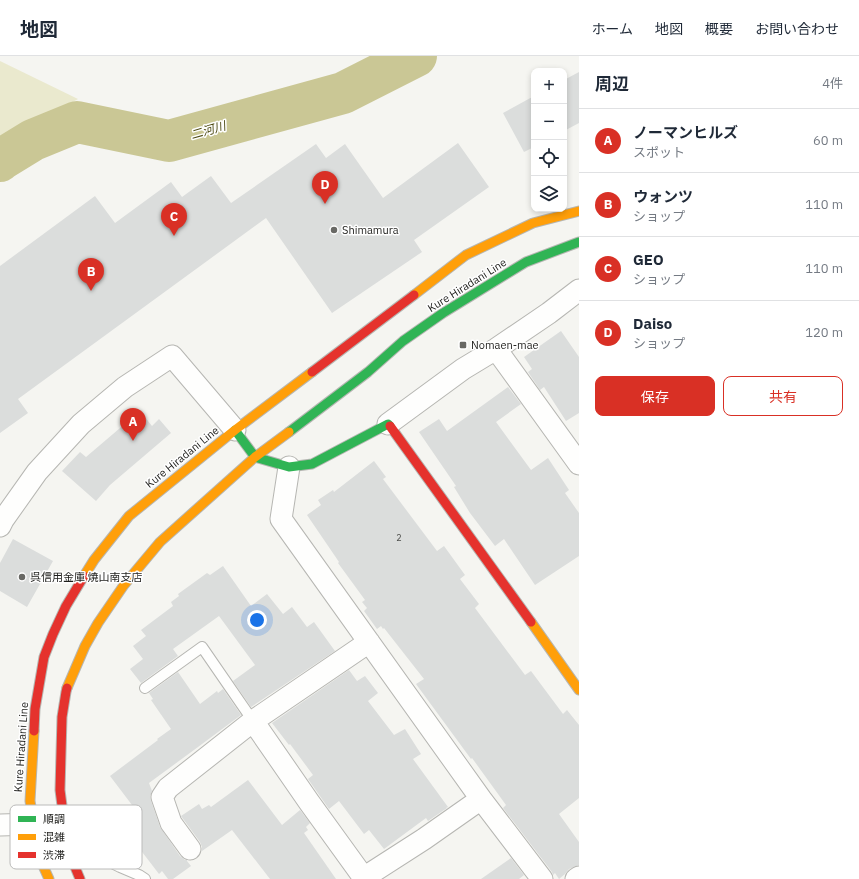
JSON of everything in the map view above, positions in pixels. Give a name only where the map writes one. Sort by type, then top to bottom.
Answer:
[{"type":"main road","name":"Kure Hiradani Line","points":[[31,805],[34,709],[44,657],[52,634],[66,606],[94,560],[128,516],[235,430],[466,256],[533,223],[579,211]]},
{"type":"main road","name":"Kure Hiradani Line","points":[[62,805],[60,790],[62,717],[66,692],[84,646],[98,623],[124,585],[160,542],[255,457],[368,372],[403,341],[442,313],[484,289],[526,262],[579,242]]},
{"type":"main road","points":[[235,430],[255,457],[289,467],[312,464],[388,424],[579,690]]},
{"type":"main road","name":"Kure Hiradani Line","points":[[44,869],[49,879]]},
{"type":"main road","name":"Kure Hiradani Line","points":[[76,869],[80,879]]},
{"type":"street","points":[[388,424],[463,369],[549,313],[579,290]]},
{"type":"street","points":[[496,348],[579,464]]},
{"type":"street","points":[[0,526],[7,498],[37,472],[81,424],[125,387],[172,356],[235,430]]},
{"type":"street","points":[[289,467],[281,519],[482,799],[542,879]]},
{"type":"street","points":[[190,849],[171,823],[162,797],[168,788],[253,721],[369,642]]},
{"type":"street","points":[[253,721],[359,876],[368,875],[424,840],[482,799]]},
{"type":"street","points":[[0,825],[10,825]]},
{"type":"lane","points":[[145,688],[202,647],[253,721]]},
{"type":"lane","points":[[125,869],[145,879]]},
{"type":"green space","points":[[0,61],[78,99],[0,143]]},
{"type":"building","points":[[579,72],[579,123],[567,129],[567,104],[567,78]]},
{"type":"building","points":[[531,98],[531,148],[524,152],[503,113]]},
{"type":"building","points":[[458,143],[489,187],[414,240],[422,252],[332,313],[266,218],[18,399],[28,413],[0,433],[0,266],[95,196],[115,223],[171,182],[182,197],[211,176],[231,203],[316,144],[326,158],[345,144],[383,198]]},
{"type":"building","points":[[561,331],[579,357],[579,413],[566,421],[544,387],[540,390],[528,372],[532,369],[524,357]]},
{"type":"building","points":[[508,387],[521,404],[496,422],[531,470],[548,458],[569,490],[565,493],[579,513],[579,556],[535,585],[504,539],[495,546],[470,513],[454,487],[456,486],[419,432],[439,419],[447,431]]},
{"type":"building","points":[[140,411],[152,426],[159,419],[171,433],[110,485],[96,501],[62,471],[80,452],[86,457]]},
{"type":"building","points":[[374,461],[386,477],[383,479],[437,551],[444,546],[465,575],[460,579],[479,604],[475,608],[525,675],[531,671],[563,714],[567,710],[579,725],[579,798],[559,814],[579,842],[579,865],[569,869],[559,879],[555,873],[553,875],[503,808],[506,805],[416,684],[424,679],[384,628],[383,629],[381,626],[377,629],[364,611],[367,608],[362,602],[365,600],[338,563],[339,562],[307,515],[321,505],[318,500],[333,490],[334,492]]},
{"type":"building","name":"呉信用金庫 焼山南支店","points":[[13,539],[53,561],[27,607],[0,591],[0,563]]},
{"type":"building","points":[[223,566],[251,606],[267,594],[283,614],[292,607],[307,627],[314,622],[335,651],[251,707],[233,681],[255,665],[219,616],[173,649],[178,656],[141,683],[130,669],[143,659],[133,646],[146,636],[141,630],[173,606],[171,602],[179,596],[178,594],[207,573],[210,575]]},
{"type":"building","points":[[349,670],[357,681],[365,676],[378,693],[368,701],[394,735],[405,729],[421,754],[413,759],[448,807],[428,821],[426,818],[384,849],[369,830],[364,834],[339,801],[329,809],[308,779],[313,775],[272,723]]},
{"type":"building","points":[[178,672],[200,704],[217,691],[218,693],[223,689],[241,715],[149,783],[152,791],[150,796],[151,801],[160,827],[180,856],[187,860],[191,866],[173,879],[168,879],[162,871],[159,874],[142,852],[142,805],[132,805],[110,776],[171,729],[151,700],[153,699],[149,693]]},
{"type":"building","points":[[248,780],[282,825],[300,810],[310,823],[306,827],[308,830],[304,833],[336,879],[270,879],[232,830],[202,851],[200,842],[181,816],[199,804],[202,809],[209,805],[211,807]]},
{"type":"building","points":[[511,858],[524,875],[519,879],[481,879]]},
{"type":"waterway","name":"二河川","points":[[0,161],[33,140],[77,122],[169,141],[343,93],[416,56]]},
{"type":"traffic: fast","points":[[289,432],[368,372],[403,341],[443,313],[526,262],[579,242]]},
{"type":"traffic: fast","points":[[235,430],[255,457],[289,467],[312,464],[388,424],[390,426]]},
{"type":"traffic: slow","points":[[414,295],[466,255],[533,223],[579,211]]},
{"type":"traffic: slow","points":[[84,576],[94,560],[129,516],[235,430],[312,372]]},
{"type":"traffic: slow","points":[[67,688],[85,646],[98,623],[124,585],[160,542],[255,457],[289,432]]},
{"type":"traffic: slow","points":[[531,622],[579,690]]},
{"type":"traffic: slow","points":[[31,805],[34,731]]},
{"type":"traffic: slow","points":[[44,869],[49,879]]},
{"type":"traffic: jam","points":[[312,372],[414,295]]},
{"type":"traffic: jam","points":[[390,426],[531,622]]},
{"type":"traffic: jam","points":[[34,731],[35,709],[44,657],[66,606],[84,576]]},
{"type":"traffic: jam","points":[[62,805],[60,790],[62,717],[67,688]]},
{"type":"traffic: jam","points":[[76,869],[80,879]]},
{"type":"place","name":"Daiso","points":[[325,204]]},
{"type":"place","name":"Shimamura","points":[[334,230]]},
{"type":"place","name":"GEO","points":[[174,236]]},
{"type":"place","name":"ウォンツ","points":[[91,291]]},
{"type":"place","name":"Nomaen-mae","points":[[463,345]]},
{"type":"place","name":"ノーマンヒルズ","points":[[133,441]]},
{"type":"place","name":"呉信用金庫 焼山南支店","points":[[22,577]]}]
